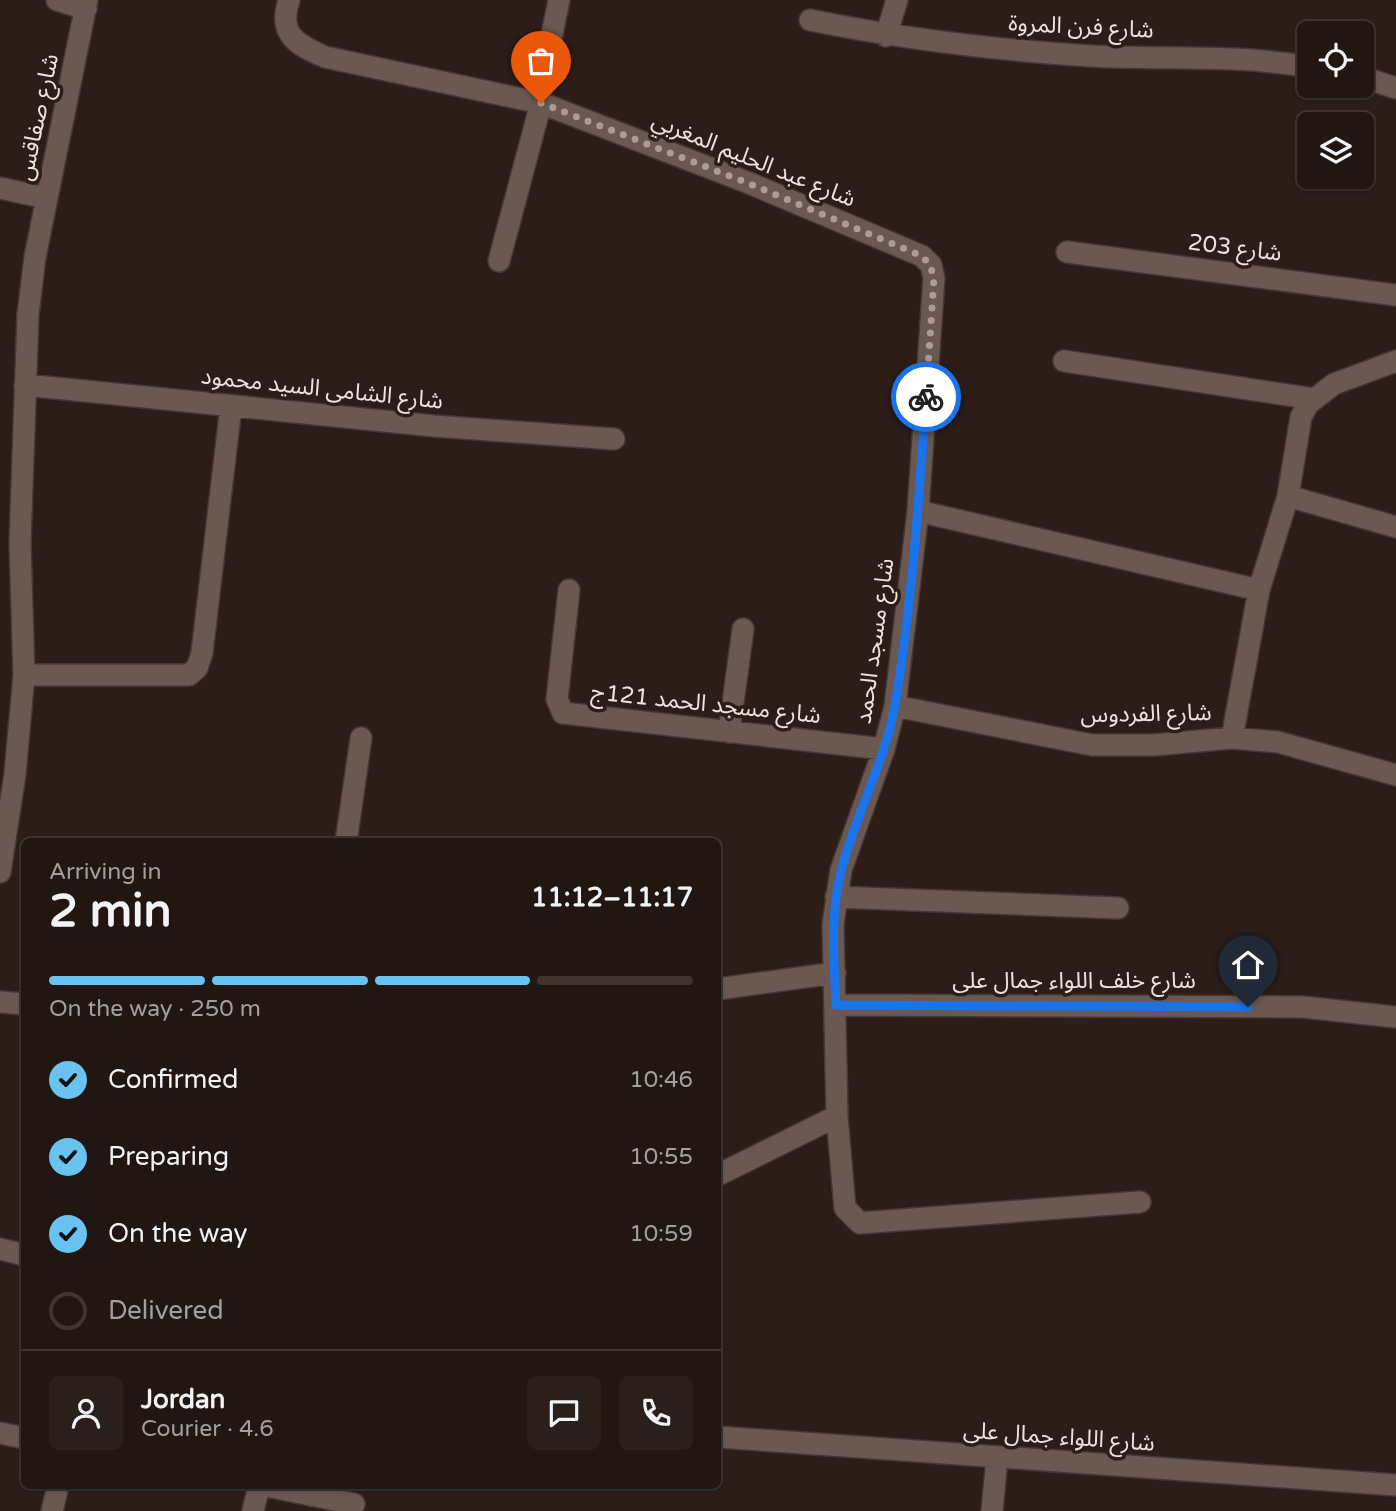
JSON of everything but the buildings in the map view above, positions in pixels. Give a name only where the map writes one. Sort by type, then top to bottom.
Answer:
[{"type":"street","points":[[57,0],[87,5]]},
{"type":"street","name":"شارع عبد الحليم المغربي","points":[[289,0],[286,26],[296,44],[325,57],[539,103],[748,183],[922,256],[930,265],[934,278]]},
{"type":"street","points":[[499,261],[539,103],[559,0]]},
{"type":"street","points":[[886,36],[897,0]]},
{"type":"street","name":"شارع صفاقس","points":[[0,872],[15,774],[24,675],[10,540],[26,385],[27,314],[46,198],[87,5]]},
{"type":"street","name":"شارع فرن المروة","points":[[810,20],[886,36],[1091,56],[1278,61],[1297,64]]},
{"type":"street","points":[[1374,81],[1396,88]]},
{"type":"street","points":[[0,188],[46,198]]},
{"type":"street","name":"شارع 203","points":[[1067,252],[1396,295]]},
{"type":"street","name":"شارع مسجد الحمد","points":[[934,278],[918,511],[895,706],[884,749],[841,870],[833,925],[836,1116],[845,1208],[860,1223],[1140,1202]]},
{"type":"street","points":[[1064,361],[1314,399]]},
{"type":"street","points":[[1232,738],[1259,590],[1288,496],[1301,417],[1314,399],[1334,384],[1396,361]]},
{"type":"street","name":"شارع الشامى السيد محمود","points":[[26,385],[434,426],[614,439]]},
{"type":"street","points":[[24,675],[189,675],[197,668],[202,653],[231,406]]},
{"type":"street","points":[[1288,496],[1396,527]]},
{"type":"street","points":[[918,511],[1259,590]]},
{"type":"street","name":"شارع مسجد الحمد 121ج","points":[[569,590],[557,699],[563,713],[884,749]]},
{"type":"street","points":[[729,732],[743,629]]},
{"type":"street","name":"شارع الفردوس","points":[[895,706],[1092,745],[1154,745],[1232,738],[1278,742],[1396,775]]},
{"type":"street","points":[[347,838],[361,738]]},
{"type":"street","points":[[836,897],[1118,908]]},
{"type":"street","points":[[721,989],[835,973]]},
{"type":"street","points":[[0,1002],[21,1004]]},
{"type":"street","name":"شارع خلف اللواء جمال على","points":[[836,1005],[1303,1007],[1396,1017]]},
{"type":"street","points":[[721,1174],[836,1116]]},
{"type":"street","points":[[0,1249],[21,1254]]},
{"type":"street","points":[[0,1433],[21,1437]]},
{"type":"street","name":"شارع اللواء جمال على","points":[[721,1437],[1396,1485]]},
{"type":"street","points":[[992,1511],[997,1458]]},
{"type":"street","points":[[52,1511],[57,1489]]},
{"type":"street","points":[[253,1511],[258,1489]]},
{"type":"street","points":[[285,1489],[353,1500]]},
{"type":"way so far","points":[[541,103],[748,183],[922,256],[930,265],[934,278],[926,397]]},
{"type":"route","points":[[926,397],[918,511],[895,706],[884,749],[841,870],[836,897],[833,925],[836,1005],[1248,1007]]}]
